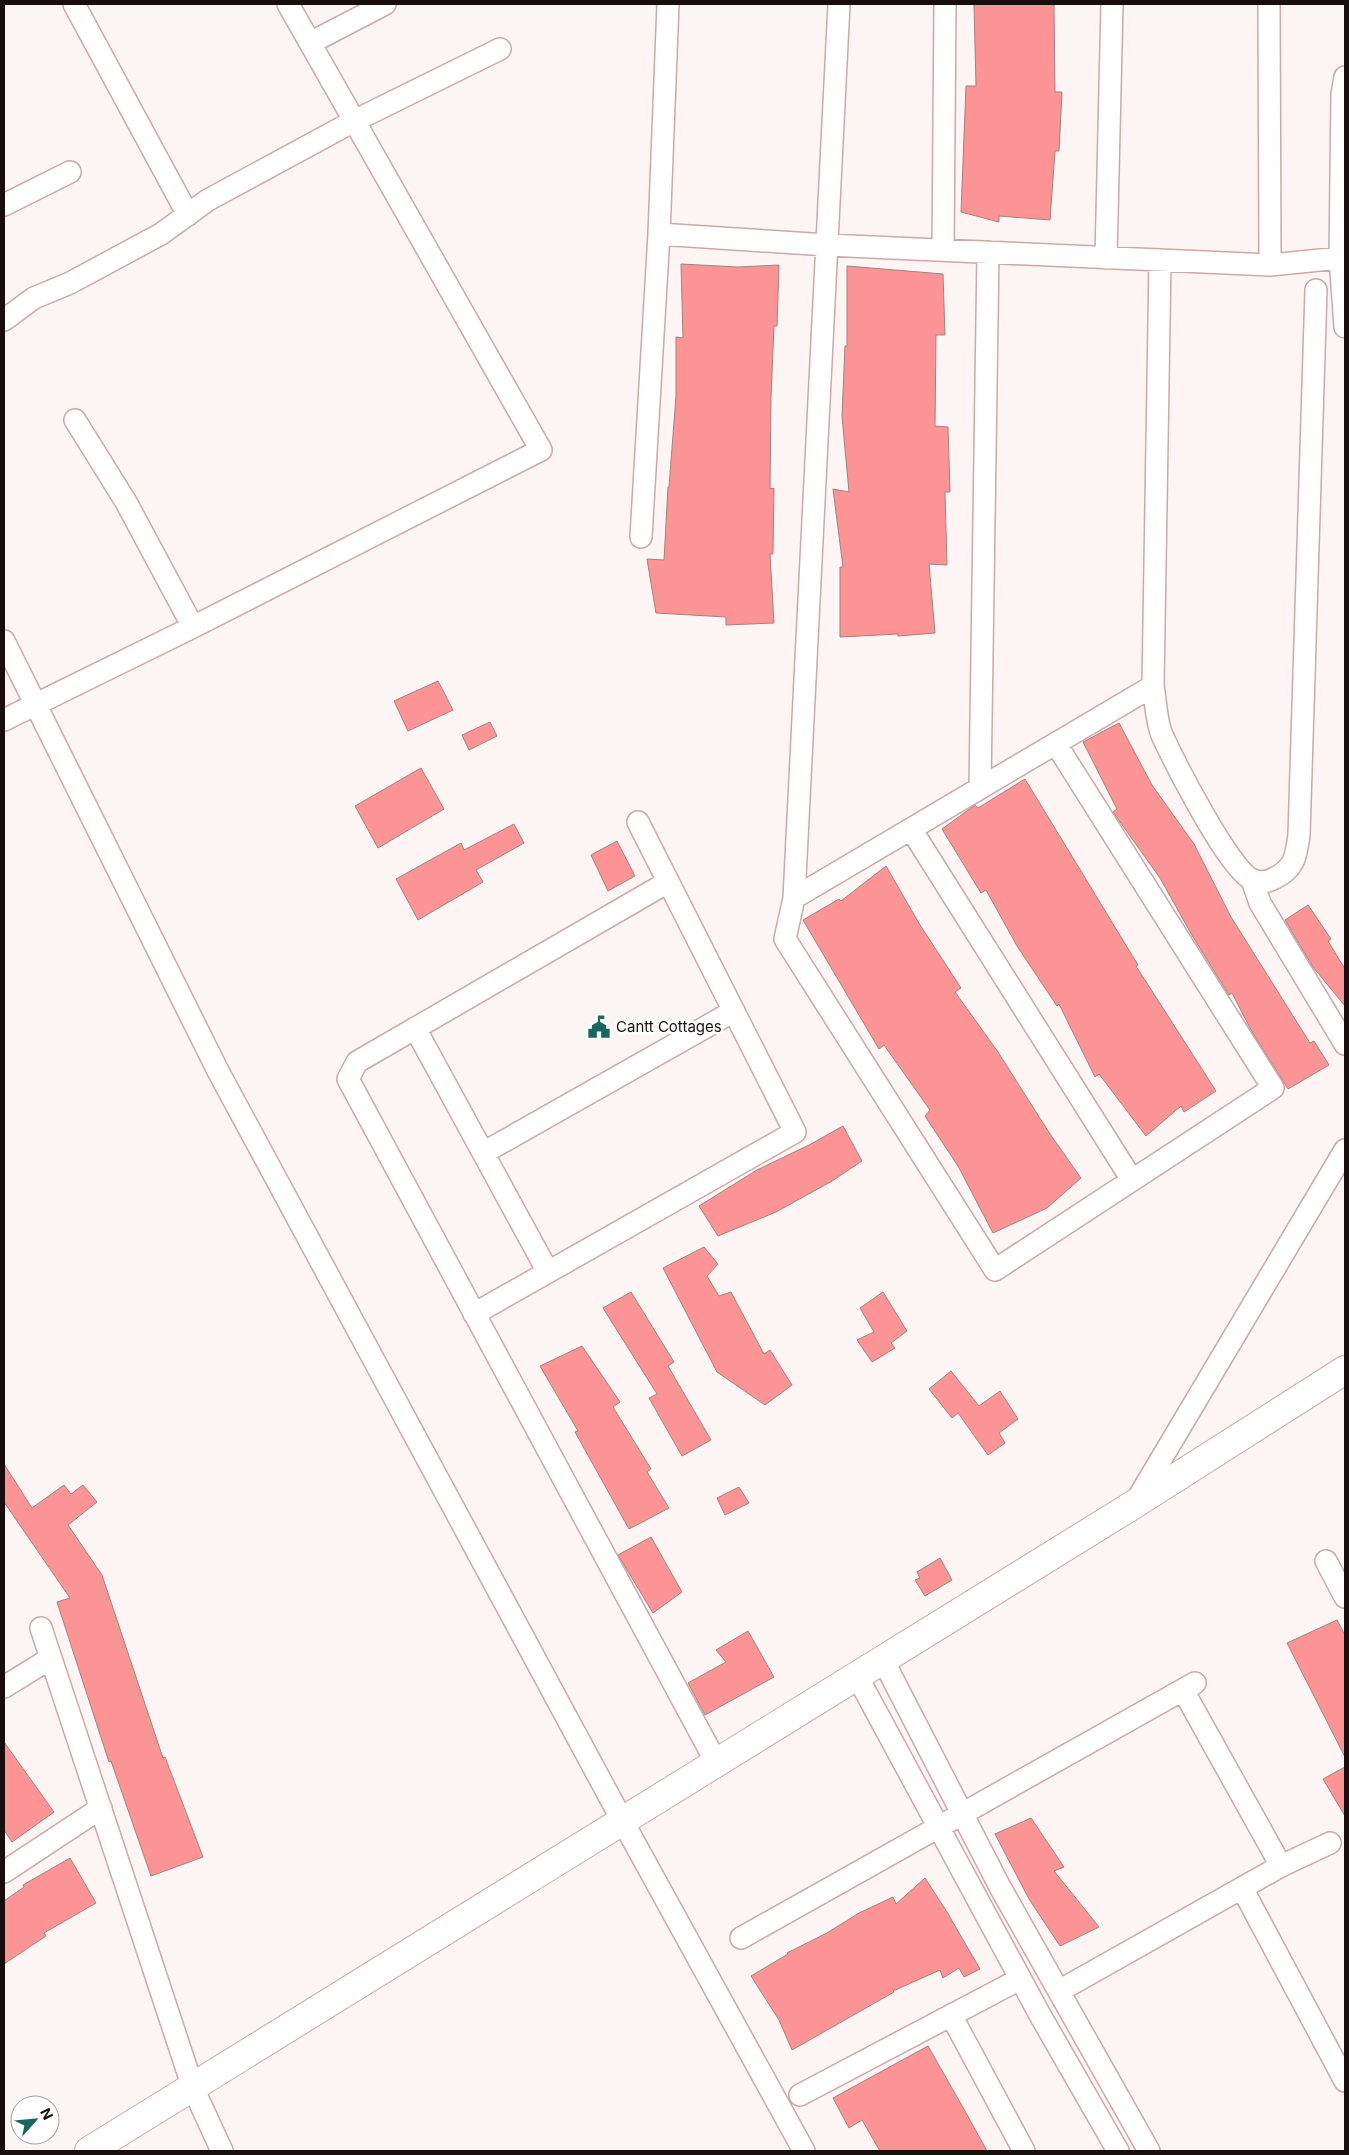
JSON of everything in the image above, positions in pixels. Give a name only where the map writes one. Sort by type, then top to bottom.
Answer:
[{"type":"main road","points":[[89,2151],[1133,1505],[1345,1370]]},
{"type":"street","points":[[74,4],[188,215]]},
{"type":"street","points":[[4,720],[193,627],[540,450],[288,4]]},
{"type":"street","points":[[310,43],[385,4]]},
{"type":"street","points":[[641,537],[659,234],[668,4]]},
{"type":"street","points":[[839,4],[794,898],[785,939],[995,1270],[1273,1088],[1056,744]]},
{"type":"street","points":[[943,250],[945,4]]},
{"type":"street","points":[[1106,258],[1112,4]]},
{"type":"street","points":[[1269,4],[1270,265]]},
{"type":"street","points":[[4,320],[34,298],[70,283],[161,234],[208,200],[354,121],[500,49]]},
{"type":"street","points":[[1345,77],[1342,94],[1340,258],[1345,327]]},
{"type":"street","points":[[4,205],[70,172]]},
{"type":"street","points":[[659,234],[827,245],[1270,265],[1340,258]]},
{"type":"street","points":[[980,788],[988,252]]},
{"type":"street","points":[[1160,260],[1153,686],[1162,734],[1214,834],[1240,871],[1252,880],[1267,882],[1283,874],[1295,860],[1299,835],[1316,290]]},
{"type":"street","points":[[75,420],[126,502],[193,627]]},
{"type":"street","points":[[4,642],[218,1071],[622,1820],[804,2151]]},
{"type":"street","points":[[794,898],[1153,686]]},
{"type":"street","points":[[474,1314],[795,1132],[638,822]]},
{"type":"street","points":[[911,829],[1132,1180]]},
{"type":"street","points":[[1252,880],[1260,903],[1345,1044]]},
{"type":"street","points":[[668,882],[357,1062],[348,1079],[716,1762]]},
{"type":"street","points":[[483,1153],[734,1011]]},
{"type":"street","points":[[415,1028],[548,1272]]},
{"type":"street","points":[[1133,1505],[1345,1150]]},
{"type":"street","points":[[1326,1561],[1345,1597]]},
{"type":"street","points":[[41,1628],[193,2088],[222,2151]]},
{"type":"street","points":[[4,1687],[51,1658]]},
{"type":"street","points":[[883,1660],[1000,1887],[1149,2151]]},
{"type":"street","points":[[857,1676],[1020,1979],[1118,2151]]},
{"type":"street","points":[[740,1938],[1189,1686],[1281,1866]]},
{"type":"street","points":[[4,1872],[101,1808]]},
{"type":"street","points":[[1059,1991],[1281,1866],[1330,1843]]},
{"type":"street","points":[[1242,1888],[1345,2081]]},
{"type":"street","points":[[800,2095],[1020,1979]]},
{"type":"street","points":[[951,2015],[1024,2151]]},
{"type":"building","points":[[974,4],[1054,4],[1055,92],[1062,92],[1059,151],[1055,151],[1050,220],[999,216],[999,222],[961,212],[966,86],[976,86]]},
{"type":"building","points":[[681,264],[738,267],[779,265],[777,326],[774,326],[771,398],[770,489],[774,488],[773,554],[770,554],[774,623],[726,625],[726,617],[656,613],[647,559],[664,560],[676,396],[676,337],[683,338]]},
{"type":"building","points":[[847,266],[943,274],[945,335],[936,335],[935,426],[948,427],[950,492],[945,492],[947,565],[929,564],[935,633],[840,637],[840,567],[843,567],[833,489],[849,492],[842,416],[845,346],[847,346]]},
{"type":"building","points":[[438,681],[453,710],[408,731],[394,701]]},
{"type":"building","points":[[490,722],[497,736],[469,750],[462,735]]},
{"type":"building","points":[[1119,723],[1152,785],[1194,844],[1231,917],[1310,1043],[1314,1041],[1329,1065],[1288,1089],[1251,1030],[1232,993],[1229,995],[1193,937],[1160,878],[1113,812],[1117,809],[1083,742]]},
{"type":"building","points":[[421,768],[444,809],[378,848],[355,806]]},
{"type":"building","points":[[1025,779],[1138,965],[1136,966],[1216,1091],[1184,1112],[1181,1106],[1146,1136],[1099,1074],[1095,1077],[1059,1004],[1057,1006],[1017,946],[986,890],[981,893],[942,829],[975,805],[978,808]]},
{"type":"building","points":[[514,824],[524,843],[476,870],[483,882],[418,920],[396,879],[461,843],[464,850]]},
{"type":"building","points":[[617,841],[635,876],[608,891],[591,855]]},
{"type":"building","points":[[886,866],[920,925],[961,988],[955,992],[998,1052],[1050,1134],[1081,1178],[1047,1208],[993,1233],[958,1166],[925,1116],[930,1110],[884,1045],[879,1049],[803,920],[839,899],[841,901]]},
{"type":"building","points":[[1308,905],[1331,939],[1328,941],[1345,969],[1345,1006],[1313,967],[1285,920]]},
{"type":"building","points":[[843,1126],[862,1161],[832,1181],[776,1212],[718,1236],[699,1206],[757,1170]]},
{"type":"building","points":[[704,1247],[718,1264],[707,1276],[719,1296],[731,1292],[764,1354],[770,1350],[792,1385],[765,1405],[717,1372],[663,1268]]},
{"type":"building","points":[[631,1292],[674,1362],[668,1366],[711,1440],[682,1456],[649,1398],[657,1394],[603,1308]]},
{"type":"building","points":[[883,1292],[907,1331],[891,1343],[895,1348],[872,1362],[857,1340],[874,1332],[860,1308]]},
{"type":"building","points":[[582,1346],[620,1402],[613,1407],[651,1469],[647,1472],[669,1508],[629,1529],[575,1432],[578,1431],[540,1366]]},
{"type":"building","points":[[951,1371],[979,1406],[1000,1391],[1018,1419],[999,1433],[1005,1443],[988,1455],[958,1413],[952,1418],[929,1389]]},
{"type":"building","points":[[4,1464],[32,1508],[64,1485],[71,1494],[83,1485],[97,1502],[68,1525],[102,1575],[163,1758],[165,1757],[203,1857],[151,1876],[111,1761],[109,1762],[57,1602],[70,1598],[4,1502]]},
{"type":"building","points":[[739,1487],[749,1503],[725,1515],[717,1498]]},
{"type":"building","points":[[651,1537],[682,1592],[653,1613],[618,1555]]},
{"type":"building","points":[[940,1558],[952,1580],[925,1596],[915,1580],[920,1578],[917,1572]]},
{"type":"building","points":[[1337,1620],[1345,1635],[1345,1757],[1287,1643]]},
{"type":"building","points":[[748,1631],[774,1677],[705,1715],[688,1683],[726,1662],[716,1650]]},
{"type":"building","points":[[4,1742],[54,1812],[12,1842],[4,1830]]},
{"type":"building","points":[[1345,1767],[1345,1816],[1323,1779]]},
{"type":"building","points":[[1031,1818],[1064,1867],[1054,1871],[1099,1927],[1060,1946],[1029,1899],[995,1834]]},
{"type":"building","points":[[70,1858],[96,1903],[44,1933],[46,1936],[4,1964],[4,1901],[24,1887],[23,1885]]},
{"type":"building","points":[[925,1878],[980,1969],[964,1977],[959,1968],[943,1978],[940,1970],[893,1991],[792,2050],[779,2020],[751,1976],[787,1953],[827,1933],[859,1913],[893,1897],[896,1904]]},
{"type":"building","points":[[928,2046],[987,2151],[880,2151],[862,2120],[849,2128],[833,2098]]},
{"type":"place","name":"Cantt Cottages","points":[[599,1027]]}]
